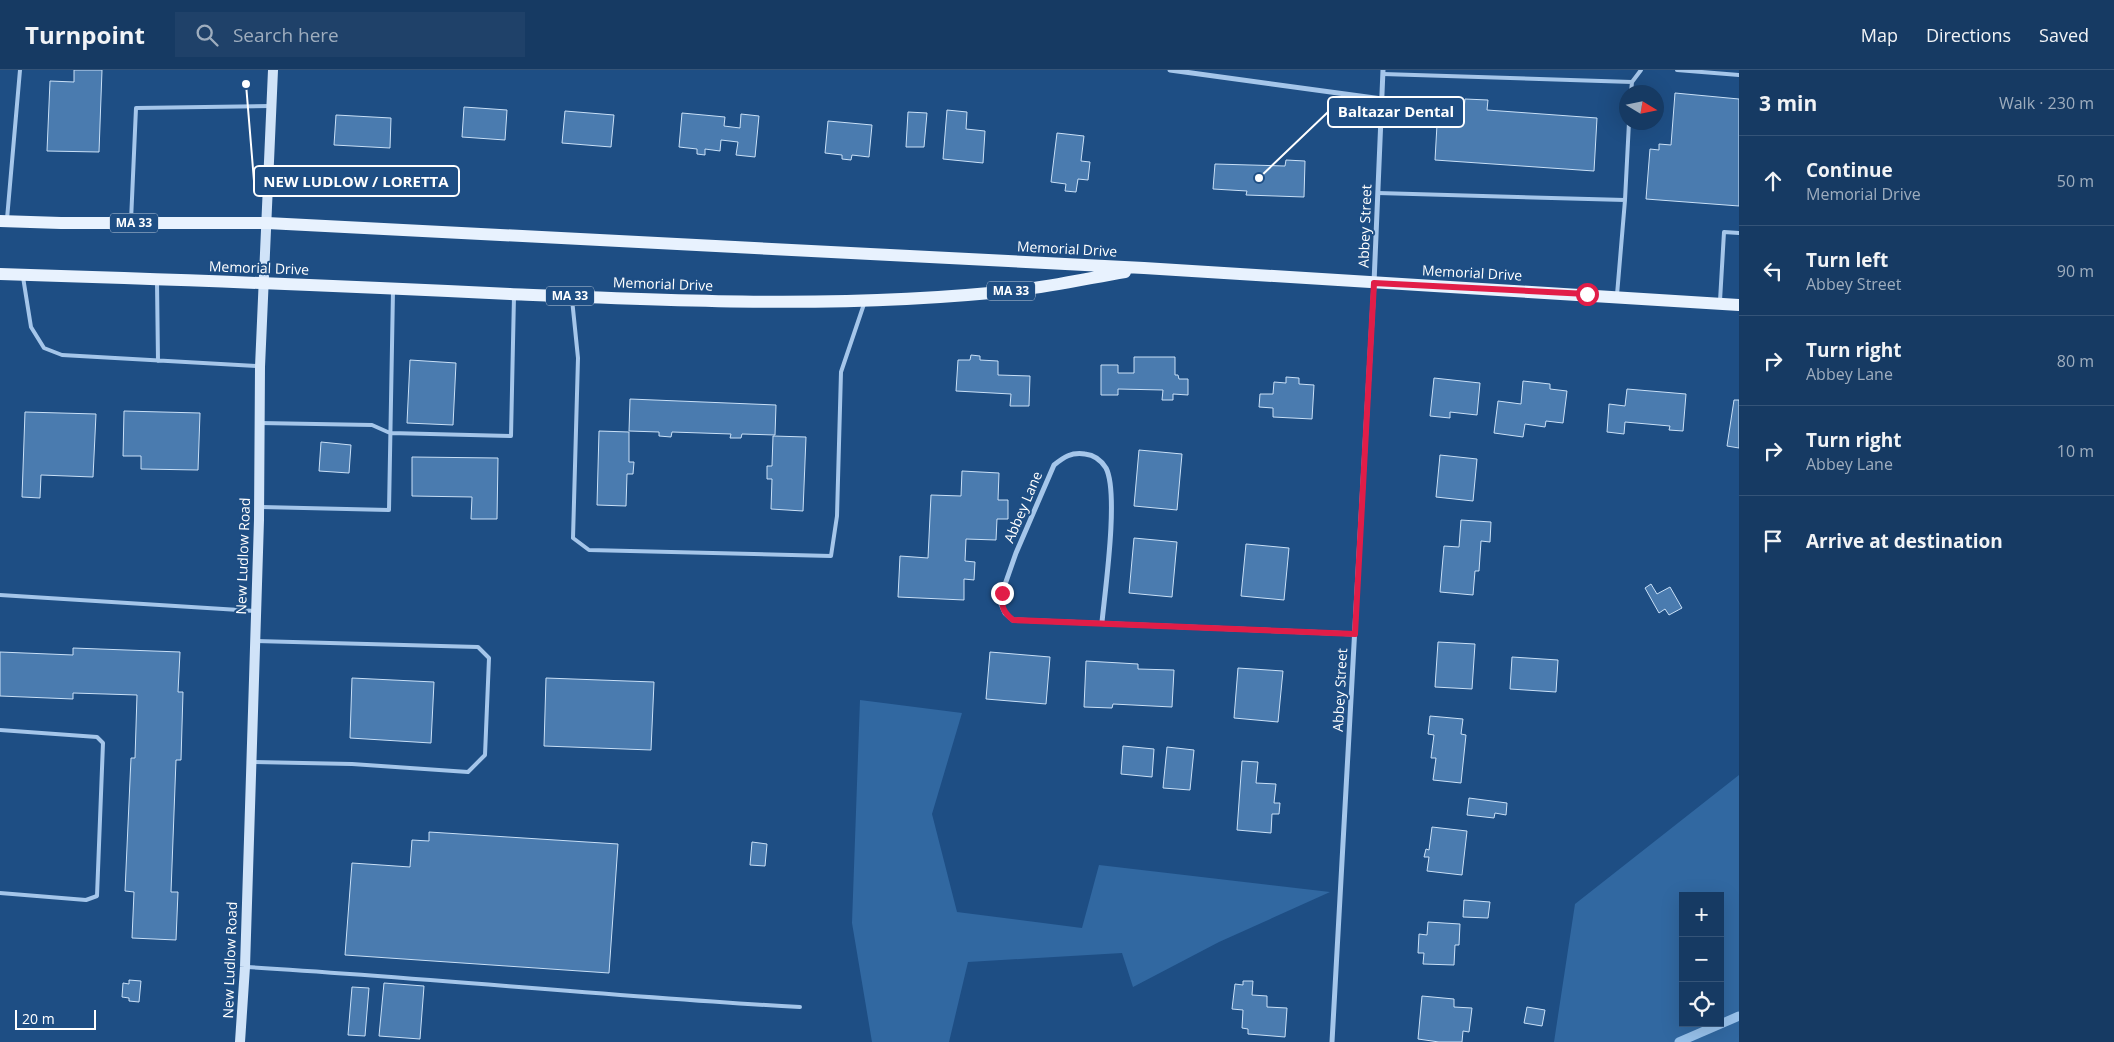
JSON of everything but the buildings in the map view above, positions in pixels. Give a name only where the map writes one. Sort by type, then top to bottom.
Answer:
[{"type":"main road","name":"New Ludlow Road","points":[[240,1042],[245,967],[259,507],[260,367],[272,70]]},
{"type":"main road","name":"Memorial Drive","points":[[4,221],[267,223],[1144,268],[1739,305]]},
{"type":"main road","name":"Memorial Drive","points":[[0,274],[263,282],[683,301],[939,298],[1022,290],[1144,268]]},
{"type":"street","points":[[1170,70],[1382,98]]},
{"type":"street","name":"Abbey Street","points":[[1332,1042],[1374,283],[1383,72]]},
{"type":"street","name":"Abbey Lane","points":[[1102,622],[1111,521],[1110,488],[1107,470],[1100,460],[1091,455],[1077,452],[1065,456],[1054,465],[1016,553],[1002,593],[1001,604],[1005,613],[1013,620],[1102,622],[1355,634]]},
{"type":"lane","points":[[4,221],[20,70]]},
{"type":"lane","points":[[1632,85],[1641,70]]},
{"type":"lane","points":[[1677,70],[1739,75]]},
{"type":"lane","points":[[1383,72],[1632,82]]},
{"type":"lane","points":[[131,223],[136,108],[271,106]]},
{"type":"lane","points":[[1617,296],[1629,130]]},
{"type":"lane","points":[[1378,194],[1625,200]]},
{"type":"lane","points":[[1720,303],[1724,232],[1739,233]]},
{"type":"lane","points":[[22,275],[31,327],[44,348],[62,355],[260,367]]},
{"type":"lane","points":[[157,279],[158,361]]},
{"type":"lane","points":[[259,507],[389,510],[393,288]]},
{"type":"lane","points":[[260,423],[372,425],[390,433],[511,436],[514,294]]},
{"type":"lane","points":[[572,296],[578,358],[574,538],[589,550],[832,556],[837,516],[841,372],[865,300]]},
{"type":"lane","points":[[0,595],[255,611]]},
{"type":"lane","points":[[250,762],[352,764],[468,772],[486,755],[489,658],[478,647],[254,641]]},
{"type":"lane","points":[[0,730],[98,737],[103,743],[98,896],[86,900],[0,893]]},
{"type":"lane","points":[[245,967],[354,973],[653,999],[800,1007]]},
{"type":"shaded area","points":[[860,700],[962,713],[932,814],[957,912],[1082,928],[1099,865],[1330,892],[1219,942],[1133,987],[1122,953],[968,962],[949,1042],[872,1042],[852,923]]},
{"type":"shaded area","points":[[1739,775],[1739,1042],[1554,1042],[1575,904]]},
{"type":"waterway","points":[[1679,1042],[1739,1016]]},
{"type":"place","name":"NEW LUDLOW / LORETTA","points":[[246,84]]},
{"type":"place","name":"Baltazar Dental","points":[[1259,178]]},
{"type":"route","points":[[1002,593],[1001,604],[1005,613],[1013,620],[1102,622],[1355,634],[1374,283],[1587,294]]}]
